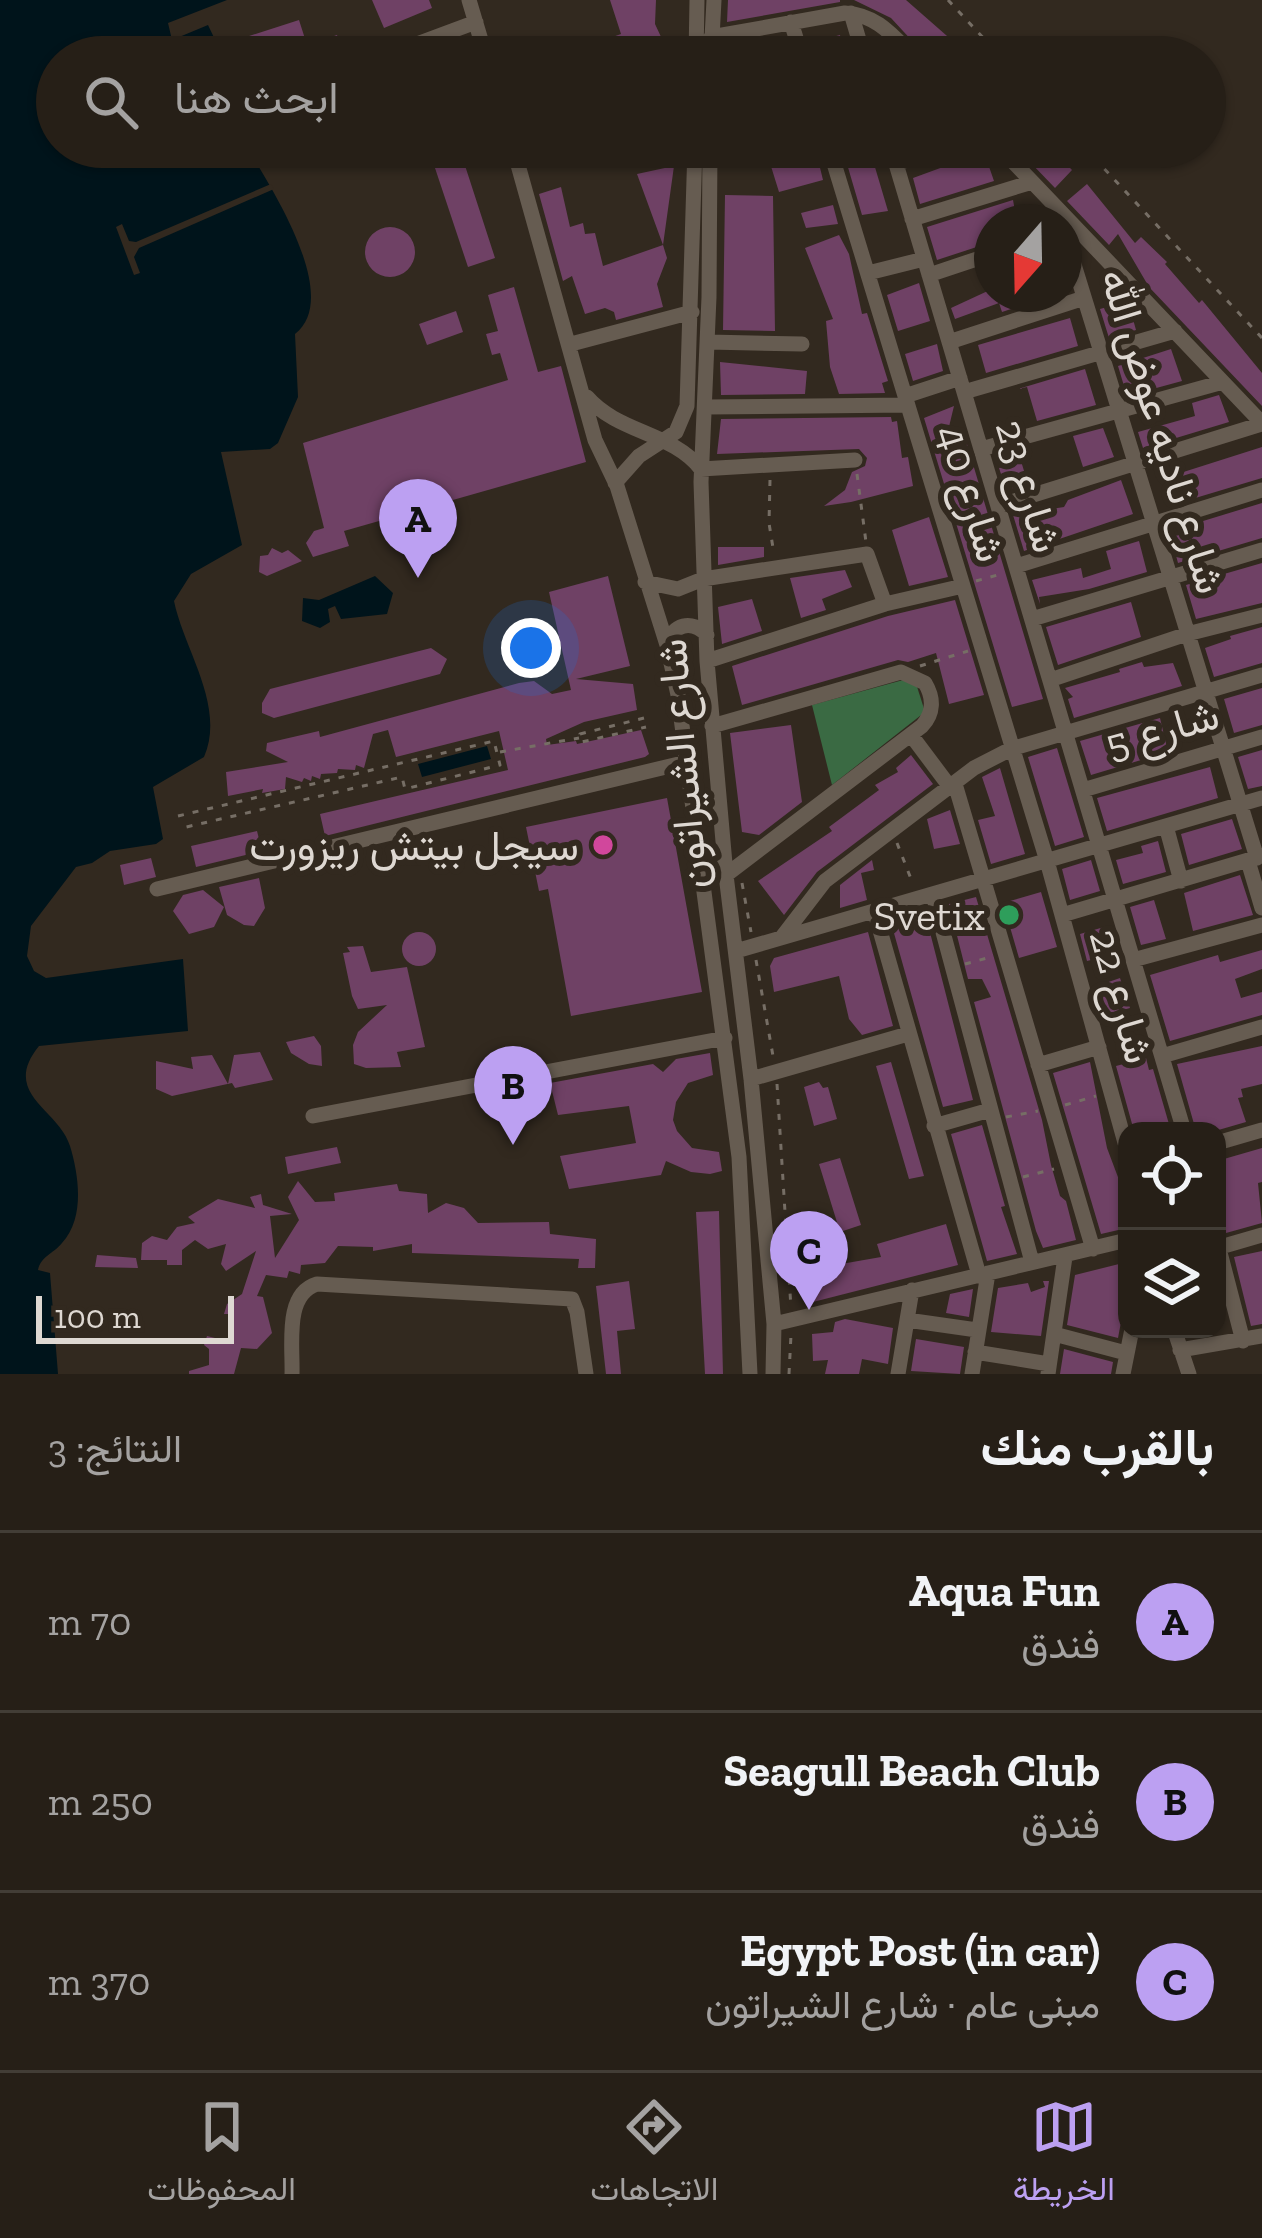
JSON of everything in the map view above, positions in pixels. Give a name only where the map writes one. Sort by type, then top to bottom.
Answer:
[{"type":"street","points":[[469,0],[480,36]]},
{"type":"street","points":[[697,36],[698,0]]},
{"type":"street","points":[[711,36],[714,0]]},
{"type":"street","points":[[716,36],[851,13],[875,19],[892,36]]},
{"type":"street","points":[[851,13],[858,36]]},
{"type":"street","points":[[438,36],[476,22]]},
{"type":"street","points":[[791,22],[795,36]]},
{"type":"street","name":"شارع الشيراتون","points":[[518,168],[595,440],[615,483],[667,645],[739,1157],[750,1374]]},
{"type":"street","points":[[615,483],[638,456],[676,432],[687,406],[694,168]]},
{"type":"street","name":"شارع الشيراتون","points":[[710,168],[701,469],[707,661],[752,1078],[773,1374]]},
{"type":"street","name":"شارع 40","points":[[836,168],[1047,860]]},
{"type":"street","name":"شارع 23","points":[[897,168],[1181,1122]]},
{"type":"street","points":[[1019,168],[1051,204]]},
{"type":"street","points":[[912,219],[1032,182]]},
{"type":"street","points":[[998,506],[1262,423],[1082,237]]},
{"type":"street","points":[[868,273],[974,258]]},
{"type":"street","name":"شارع ناديه عوض الله","points":[[1082,291],[1256,858],[1262,908]]},
{"type":"street","points":[[949,342],[1084,298]]},
{"type":"street","points":[[571,344],[692,312]]},
{"type":"street","points":[[706,407],[907,401],[1102,354],[1174,331]]},
{"type":"street","points":[[708,342],[802,344]]},
{"type":"street","points":[[981,449],[1223,382]]},
{"type":"street","points":[[581,390],[610,418],[686,452],[701,469],[855,460]]},
{"type":"street","points":[[1016,566],[1262,490]]},
{"type":"street","points":[[1032,619],[1262,550]]},
{"type":"street","points":[[645,582],[678,590],[703,579],[867,554],[885,604]]},
{"type":"street","points":[[707,661],[885,604],[963,586]]},
{"type":"street","points":[[1050,680],[1187,634],[1262,615]]},
{"type":"street","points":[[667,645],[672,633],[683,626],[697,626],[707,635]]},
{"type":"street","points":[[712,726],[901,672],[914,675],[928,689],[932,709],[916,731],[732,870]]},
{"type":"street","points":[[782,937],[825,880],[974,768],[1011,749],[1262,675]]},
{"type":"street","points":[[916,731],[953,786],[1093,1249]]},
{"type":"street","name":"شارع 5","points":[[1082,790],[1262,737]]},
{"type":"street","points":[[158,889],[687,762]]},
{"type":"street","points":[[736,951],[1262,798]]},
{"type":"street","points":[[1166,826],[1181,880]]},
{"type":"street","points":[[1062,915],[1256,858]]},
{"type":"street","name":"شارع 22","points":[[1047,860],[1119,1122]]},
{"type":"street","points":[[926,897],[952,967],[1032,1262]]},
{"type":"street","points":[[874,913],[934,1126],[984,1274],[972,1374]]},
{"type":"street","points":[[1133,960],[1262,925]]},
{"type":"street","points":[[1162,1056],[1262,1027]]},
{"type":"street","points":[[752,1078],[908,1034]]},
{"type":"street","points":[[313,1116],[725,1038]]},
{"type":"street","points":[[1038,1065],[1099,1047]]},
{"type":"street","points":[[934,1126],[989,1110]]},
{"type":"street","points":[[1226,1140],[1262,1130]]},
{"type":"street","points":[[1226,1243],[1262,1235]]},
{"type":"street","points":[[773,1324],[1118,1242]]},
{"type":"street","points":[[975,1352],[1048,1369],[1065,1256]]},
{"type":"street","points":[[1226,1275],[1243,1340]]},
{"type":"street","points":[[292,1374],[297,1298],[304,1288],[317,1284],[572,1299],[586,1374]]},
{"type":"street","points":[[898,1374],[911,1290]]},
{"type":"street","points":[[907,1320],[977,1330]]},
{"type":"street","points":[[1054,1334],[1126,1353]]},
{"type":"street","points":[[1180,1349],[1262,1336]]},
{"type":"street","points":[[1123,1374],[1130,1338]]},
{"type":"street","points":[[1177,1338],[1189,1374]]},
{"type":"path","points":[[948,0],[981,36]]},
{"type":"path","points":[[1104,168],[1262,338]]},
{"type":"path","points":[[855,460],[867,554]]},
{"type":"path","points":[[770,467],[769,523],[776,568]]},
{"type":"path","points":[[963,586],[1016,566]]},
{"type":"path","points":[[901,672],[981,646]]},
{"type":"path","points":[[644,718],[580,734],[582,742],[646,727]]},
{"type":"path","points":[[497,753],[581,737]]},
{"type":"path","points":[[178,816],[494,741],[500,765],[405,789],[402,777],[182,827]]},
{"type":"path","points":[[892,830],[926,897]]},
{"type":"path","points":[[732,870],[754,947],[776,1071],[792,1319],[789,1374]]},
{"type":"path","points":[[952,967],[1006,953]]},
{"type":"path","points":[[1009,1181],[1066,1161]]},
{"type":"green space","points":[[914,677],[925,712],[832,785],[812,705]]},
{"type":"water","points":[[0,0],[227,0],[168,23],[171,36],[36,36],[36,168],[260,168],[298,241],[311,295],[308,317],[295,334],[298,397],[278,443],[270,449],[221,452],[242,545],[191,574],[174,601],[207,698],[209,738],[204,757],[153,787],[163,839],[110,851],[76,867],[31,926],[27,956],[34,971],[46,978],[183,959],[188,1031],[39,1046],[29,1063],[29,1089],[70,1146],[77,1209],[69,1233],[38,1270],[50,1273],[58,1374],[0,1374]]},
{"type":"water","points":[[208,25],[213,36],[182,36]]},
{"type":"water","points":[[375,576],[393,593],[387,614],[341,619],[335,606],[328,609],[330,622],[320,628],[302,621],[303,598],[319,600]]},
{"type":"water","points":[[487,746],[491,759],[422,777],[418,764]]},
{"type":"pier","points":[[271,184],[274,189],[139,248],[134,257],[140,273],[134,275],[116,227],[122,224],[129,241],[136,242]]},
{"type":"building","points":[[372,0],[429,0],[432,8],[384,28]]},
{"type":"building","points":[[610,0],[656,0],[655,24],[661,36],[615,36],[621,34]]},
{"type":"building","points":[[728,0],[840,0],[840,2],[727,22]]},
{"type":"building","points":[[854,0],[906,0],[947,36],[908,36],[891,18]]},
{"type":"building","points":[[299,20],[304,36],[249,36]]},
{"type":"building","points":[[435,168],[466,168],[495,258],[468,267]]},
{"type":"building","points":[[674,168],[663,245],[637,174]]},
{"type":"building","points":[[772,168],[820,168],[823,180],[779,192]]},
{"type":"building","points":[[848,168],[875,168],[888,211],[862,215]]},
{"type":"building","points":[[940,168],[990,168],[994,181],[920,204],[913,178]]},
{"type":"building","points":[[1036,168],[1070,168],[1055,188]]},
{"type":"building","points":[[1087,184],[1135,243],[1141,237],[1167,262],[1262,373],[1262,406],[1149,287],[1118,234],[1109,245],[1082,217],[1082,204],[1067,201]]},
{"type":"building","points":[[561,187],[570,227],[583,223],[585,234],[595,233],[603,266],[663,245],[667,258],[657,284],[663,307],[616,320],[614,312],[605,308],[585,314],[572,276],[563,281],[539,194]]},
{"type":"building","points":[[725,195],[773,196],[775,331],[723,330]]},
{"type":"building","points":[[833,205],[838,224],[806,228],[801,213]]},
{"type":"building","points":[[974,212],[974,248],[937,260],[927,227]]},
{"type":"building","points":[[390,227],[407,235],[415,252],[407,269],[390,277],[373,269],[365,252],[373,235]]},
{"type":"building","points":[[839,235],[888,381],[882,383],[885,393],[839,394],[830,367],[826,321],[833,319],[805,248]]},
{"type":"building","points":[[919,283],[930,321],[898,331],[887,295]]},
{"type":"building","points":[[514,287],[538,372],[561,366],[586,462],[344,531],[349,546],[313,557],[306,543],[314,531],[324,528],[303,443],[508,380],[500,353],[492,355],[486,334],[498,331],[488,295]]},
{"type":"building","points":[[974,297],[974,312],[955,319],[951,308]]},
{"type":"building","points":[[1128,301],[1136,330],[1109,338],[1100,309]]},
{"type":"building","points":[[456,311],[463,332],[427,345],[419,324]]},
{"type":"building","points":[[1070,318],[1078,346],[986,373],[978,345]]},
{"type":"building","points":[[937,344],[943,371],[913,381],[905,354]]},
{"type":"building","points":[[1171,349],[1182,381],[1127,396],[1118,366]]},
{"type":"building","points":[[720,362],[807,371],[805,394],[721,395]]},
{"type":"building","points":[[1085,369],[1096,405],[1037,421],[1027,387],[1018,389]]},
{"type":"building","points":[[1219,395],[1229,422],[1143,448],[1138,432],[1195,416],[1192,403]]},
{"type":"building","points":[[954,406],[946,439],[964,434],[1043,699],[1012,707],[924,418]]},
{"type":"building","points":[[891,417],[892,422],[897,421],[902,458],[908,457],[913,486],[851,502],[824,506],[845,490],[852,472],[865,466],[867,458],[859,449],[717,454],[721,419]]},
{"type":"building","points":[[1103,428],[1114,457],[1083,467],[1073,436]]},
{"type":"building","points":[[1262,447],[1262,478],[1182,502],[1174,475]]},
{"type":"building","points":[[1021,461],[1028,484],[1013,489],[1012,484],[1005,486],[999,468]]},
{"type":"building","points":[[1121,480],[1133,514],[1024,551],[1013,515],[1064,507],[1068,500]]},
{"type":"building","points":[[1262,503],[1262,538],[1178,563],[1171,537],[1192,532],[1190,525]]},
{"type":"building","points":[[929,517],[948,577],[909,586],[892,530]]},
{"type":"building","points":[[1139,541],[1147,572],[1039,597],[1040,604],[1032,580],[1081,568],[1083,578],[1111,569],[1106,551]]},
{"type":"building","points":[[718,547],[764,547],[764,557],[718,565]]},
{"type":"building","points":[[272,548],[282,553],[288,550],[302,561],[267,576],[259,572],[260,556],[268,555]]},
{"type":"building","points":[[1262,563],[1262,603],[1196,619],[1186,585]]},
{"type":"building","points":[[845,570],[852,587],[822,599],[826,610],[801,618],[790,578]]},
{"type":"building","points":[[608,576],[630,666],[576,679],[633,684],[637,710],[584,722],[546,739],[547,745],[577,744],[641,730],[649,754],[645,757],[325,836],[320,814],[508,770],[499,731],[396,757],[388,730],[373,734],[364,768],[338,769],[321,774],[320,779],[312,776],[311,781],[286,777],[285,789],[228,796],[226,772],[288,762],[266,751],[267,743],[319,731],[320,737],[519,683],[534,681],[552,694],[571,690],[549,592]]},
{"type":"building","points":[[752,599],[762,631],[722,644],[718,607]]},
{"type":"building","points":[[955,600],[984,695],[949,704],[936,653],[742,705],[732,666],[888,616]]},
{"type":"building","points":[[1131,602],[1141,637],[1058,665],[1046,627]]},
{"type":"building","points":[[1262,627],[1262,663],[1214,677],[1205,648]]},
{"type":"building","points":[[431,648],[447,659],[440,674],[274,718],[262,713],[270,689]]},
{"type":"building","points":[[1142,662],[1144,667],[1173,663],[1182,686],[1074,718],[1068,699],[1073,697],[1065,688]]},
{"type":"building","points":[[1262,688],[1262,725],[1234,733],[1224,699]]},
{"type":"building","points":[[1160,718],[1168,752],[1091,775],[1080,741]]},
{"type":"building","points":[[791,725],[802,802],[759,835],[742,832],[730,733]]},
{"type":"building","points":[[1057,748],[1084,837],[1055,846],[1028,757]]},
{"type":"building","points":[[1262,750],[1262,786],[1248,789],[1238,757]]},
{"type":"building","points":[[911,755],[933,784],[817,872],[784,915],[758,881],[832,831],[829,827],[879,790],[875,785],[898,772],[896,768]]},
{"type":"building","points":[[1210,767],[1218,798],[1107,831],[1097,798]]},
{"type":"building","points":[[1000,768],[1025,854],[991,864],[978,820],[995,816],[982,777]]},
{"type":"building","points":[[667,798],[702,992],[571,1016],[548,889],[539,891],[526,827]]},
{"type":"building","points":[[950,810],[960,844],[934,849],[927,819]]},
{"type":"building","points":[[1232,819],[1242,849],[1189,865],[1181,834]]},
{"type":"building","points":[[257,831],[262,851],[196,867],[191,846]]},
{"type":"building","points":[[1158,841],[1166,872],[1123,884],[1116,860],[1143,853],[1141,846]]},
{"type":"building","points":[[151,858],[156,877],[124,885],[120,865]]},
{"type":"building","points":[[872,860],[874,870],[861,873],[867,900],[840,908],[840,885]]},
{"type":"building","points":[[1091,860],[1100,891],[1070,900],[1062,869]]},
{"type":"building","points":[[1240,875],[1253,915],[1193,931],[1184,893]]},
{"type":"building","points":[[259,878],[265,908],[254,926],[244,925],[227,915],[219,887]]},
{"type":"building","points":[[203,890],[224,907],[214,927],[189,934],[173,911],[183,895]]},
{"type":"building","points":[[1041,892],[1057,947],[1019,958],[1003,903]]},
{"type":"building","points":[[976,897],[1076,1240],[1043,1248],[974,1002],[991,997],[982,979],[968,979],[949,904]]},
{"type":"building","points":[[1154,900],[1166,939],[1141,945],[1130,907]]},
{"type":"building","points":[[924,909],[973,1100],[943,1107],[890,919]]},
{"type":"building","points":[[1104,927],[1112,955],[1087,961],[1080,934]]},
{"type":"building","points":[[419,932],[431,937],[436,949],[431,961],[419,966],[407,961],[402,949],[407,937]]},
{"type":"building","points":[[868,932],[893,1026],[862,1035],[849,1019],[839,976],[774,992],[770,966],[774,958]]},
{"type":"building","points":[[363,946],[371,972],[407,967],[425,1047],[397,1052],[401,1067],[354,1064],[358,1032],[387,1005],[358,1009],[352,996],[343,953],[350,952],[347,947]]},
{"type":"building","points":[[1262,950],[1262,969],[1235,979],[1241,998],[1262,992],[1262,1015],[1170,1041],[1150,975],[1218,955],[1220,962]]},
{"type":"building","points":[[1120,978],[1130,1008],[1102,1016],[1094,987]]},
{"type":"building","points":[[314,1036],[321,1046],[322,1066],[291,1053],[286,1042]]},
{"type":"building","points":[[1262,1046],[1262,1084],[1241,1089],[1243,1097],[1238,1098],[1246,1122],[1226,1128],[1226,1122],[1193,1122],[1177,1064]]},
{"type":"building","points":[[260,1052],[273,1080],[235,1088],[228,1084],[234,1055]]},
{"type":"building","points":[[710,1053],[713,1075],[688,1083],[676,1102],[673,1120],[692,1148],[719,1152],[722,1171],[691,1172],[666,1161],[661,1175],[569,1189],[560,1156],[636,1143],[629,1106],[558,1115],[550,1083],[653,1064],[663,1072],[676,1059]]},
{"type":"building","points":[[212,1055],[228,1084],[172,1096],[156,1089],[156,1061],[193,1069],[191,1057]]},
{"type":"building","points":[[1146,1058],[1168,1122],[1132,1122],[1116,1066]]},
{"type":"building","points":[[891,1062],[924,1176],[909,1179],[876,1066]]},
{"type":"building","points":[[1090,1062],[1107,1148],[1118,1177],[1118,1230],[1101,1234],[1053,1073]]},
{"type":"building","points":[[819,1082],[828,1087],[837,1119],[814,1126],[804,1087]]},
{"type":"building","points":[[982,1125],[1017,1254],[987,1261],[951,1134]]},
{"type":"building","points":[[337,1147],[341,1163],[288,1174],[285,1157]]},
{"type":"building","points":[[1262,1148],[1262,1182],[1258,1183],[1262,1223],[1226,1233],[1226,1230],[1226,1158]]},
{"type":"building","points":[[840,1158],[861,1225],[840,1232],[819,1164]]},
{"type":"building","points":[[298,1181],[315,1202],[335,1201],[334,1193],[397,1184],[399,1191],[427,1194],[428,1213],[446,1203],[464,1208],[478,1223],[549,1222],[550,1234],[596,1239],[595,1268],[578,1268],[579,1259],[412,1253],[412,1244],[373,1251],[373,1247],[338,1246],[325,1263],[301,1265],[300,1274],[289,1271],[287,1278],[266,1275],[257,1296],[263,1297],[272,1333],[257,1349],[241,1348],[234,1374],[189,1374],[209,1365],[209,1349],[204,1345],[207,1336],[231,1342],[232,1314],[224,1314],[227,1304],[242,1294],[256,1251],[226,1271],[221,1264],[226,1244],[208,1249],[195,1240],[182,1250],[182,1265],[167,1265],[167,1260],[141,1260],[142,1243],[152,1236],[167,1240],[177,1227],[195,1223],[188,1217],[218,1199],[255,1208],[250,1197],[261,1194],[263,1205],[292,1214],[270,1216],[275,1258],[299,1220],[288,1197]]},
{"type":"building","points":[[719,1211],[723,1374],[705,1374],[696,1212]]},
{"type":"building","points":[[946,1224],[958,1265],[813,1302],[807,1270],[881,1257],[877,1244]]},
{"type":"building","points":[[1262,1251],[1262,1324],[1251,1326],[1234,1257]]},
{"type":"building","points":[[97,1255],[136,1258],[138,1268],[95,1267]]},
{"type":"building","points":[[1118,1264],[1118,1338],[1067,1325],[1075,1275]]},
{"type":"building","points":[[629,1281],[635,1329],[617,1331],[621,1374],[606,1374],[596,1286]]},
{"type":"building","points":[[1043,1281],[1049,1281],[1041,1336],[991,1332],[998,1288],[1028,1283],[1031,1292],[1045,1287]]},
{"type":"building","points":[[973,1289],[969,1317],[946,1313],[950,1294]]},
{"type":"building","points":[[845,1319],[893,1328],[888,1364],[862,1359],[859,1374],[825,1374],[828,1360],[813,1361],[812,1334],[833,1332],[835,1322]]},
{"type":"building","points":[[916,1339],[964,1347],[960,1374],[911,1371]]},
{"type":"building","points":[[1064,1349],[1113,1362],[1111,1374],[1060,1374]]},
{"type":"place","name":"Aqua Fun","points":[[418,578]]},
{"type":"place","name":"سيجل بيتش ريزورت","points":[[603,845]]},
{"type":"place","name":"Svetix","points":[[1009,915]]},
{"type":"place","name":"Seagull Beach Club","points":[[513,1145]]},
{"type":"place","name":"Egypt Post (in car)","points":[[809,1310]]}]
